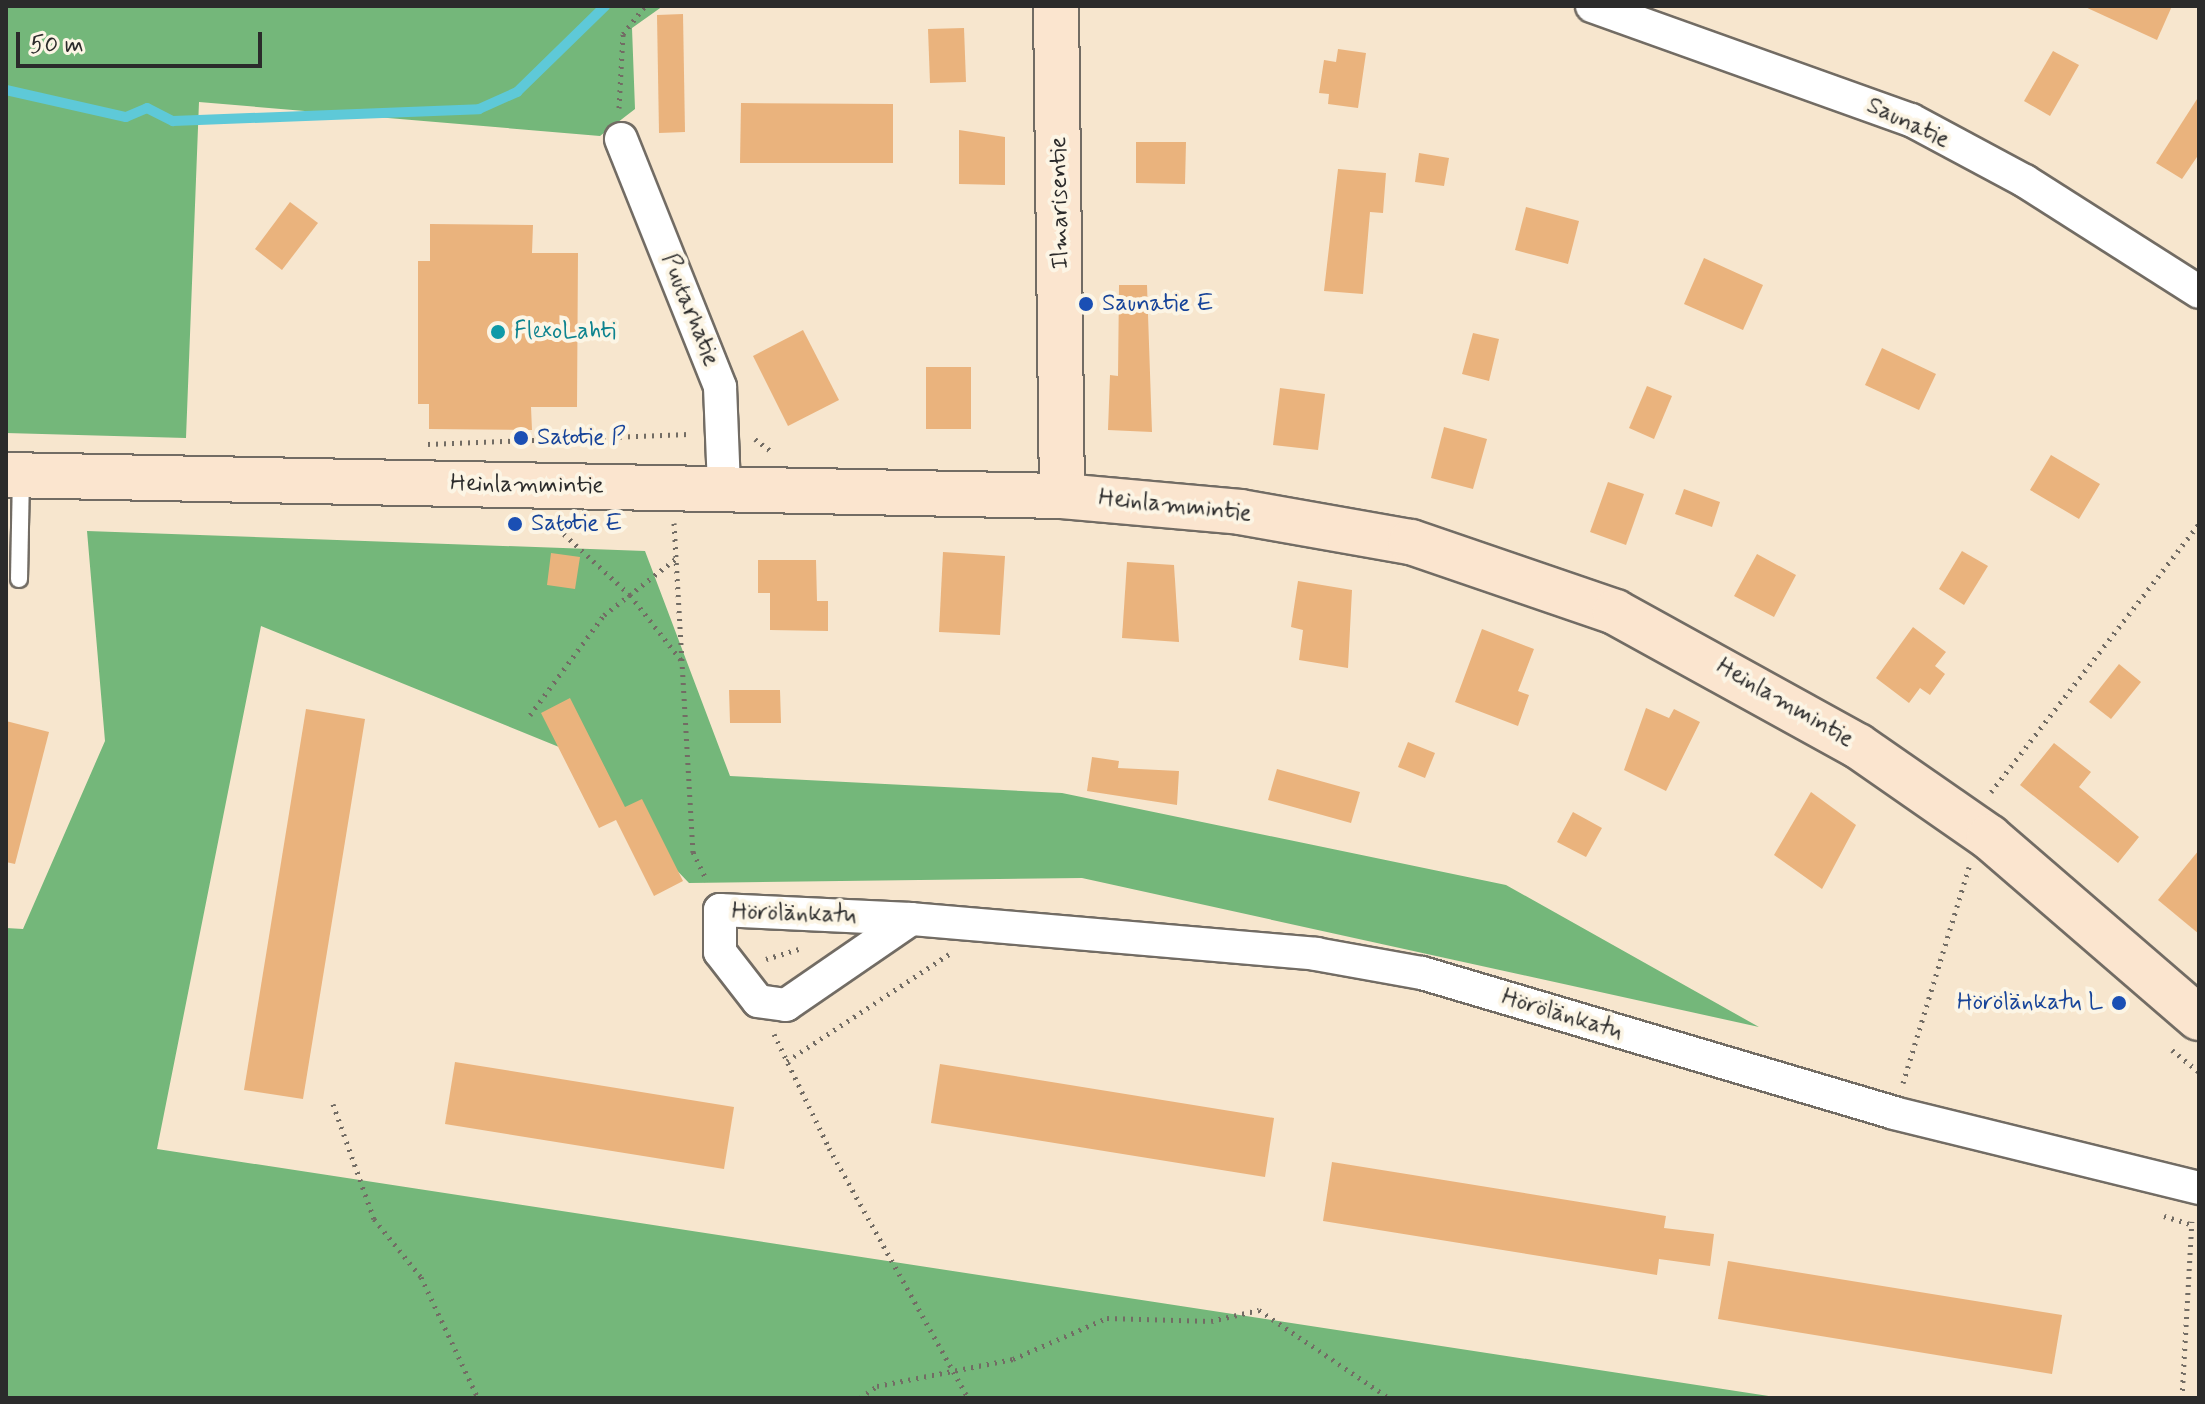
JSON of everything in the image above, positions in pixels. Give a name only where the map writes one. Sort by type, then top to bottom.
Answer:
[{"type":"street","name":"Ilmarisentie","points":[[1056,6],[1062,496]]},
{"type":"street","name":"Saunatie","points":[[1592,6],[1911,120],[2025,181],[2199,292]]},
{"type":"street","name":"Puutarhatie","points":[[621,139],[720,387],[724,488]]},
{"type":"street","name":"Heinlammintie","points":[[14,476],[1062,496],[1322,523],[1441,551],[1615,612],[1858,746],[1989,837],[2199,1018]]},
{"type":"street","name":"Hörölänkatu","points":[[911,919],[786,1005],[758,1001],[720,952],[720,910],[911,919],[1191,941],[1422,973],[1894,1113],[2199,1188]]},
{"type":"lane","points":[[14,476],[19,579]]},
{"type":"path","points":[[621,139],[616,62],[623,34],[645,6]]},
{"type":"path","points":[[661,518],[688,518]]},
{"type":"path","points":[[673,518],[679,556],[681,660],[693,852],[720,910]]},
{"type":"path","points":[[537,521],[563,519]]},
{"type":"path","points":[[548,520],[630,595],[681,660]]},
{"type":"path","points":[[1985,799],[2199,524]]},
{"type":"path","points":[[530,715],[604,615],[679,556]]},
{"type":"path","points":[[1894,1113],[1971,859],[1980,866]]},
{"type":"path","points":[[732,969],[816,944]]},
{"type":"path","points":[[787,1061],[963,945]]},
{"type":"path","points":[[758,1001],[948,1369],[968,1398]]},
{"type":"path","points":[[2161,1040],[2199,1072]]},
{"type":"path","points":[[333,1104],[374,1219],[421,1277],[478,1398]]},
{"type":"path","points":[[2160,1215],[2190,1224],[2182,1398]]},
{"type":"path","points":[[860,1398],[877,1386],[948,1369],[1013,1359],[1107,1318],[1211,1321],[1259,1310],[1389,1398]]},
{"type":"green space","points":[[6,6],[663,6],[632,28],[635,109],[600,136],[199,102],[186,438],[6,433]]},
{"type":"green space","points":[[87,531],[645,551],[730,776],[1062,793],[1506,885],[1759,1027],[1082,878],[689,883],[559,747],[261,626],[157,1149],[1781,1398],[6,1398],[6,928],[23,929],[105,741]]},
{"type":"building","points":[[2083,6],[2172,6],[2157,40]]},
{"type":"building","points":[[683,14],[685,132],[659,133],[657,15]]},
{"type":"building","points":[[964,28],[966,82],[930,83],[928,29]]},
{"type":"building","points":[[1338,49],[1366,53],[1358,108],[1328,104],[1329,94],[1319,93],[1324,60],[1336,62]]},
{"type":"building","points":[[2053,51],[2079,65],[2050,116],[2024,101]]},
{"type":"building","points":[[2199,96],[2199,154],[2182,179],[2156,163]]},
{"type":"building","points":[[741,103],[893,104],[893,163],[740,163]]},
{"type":"building","points":[[959,130],[1005,137],[1005,185],[959,184]]},
{"type":"building","points":[[1136,142],[1186,142],[1185,184],[1136,183]]},
{"type":"building","points":[[1419,153],[1449,158],[1444,186],[1415,182]]},
{"type":"building","points":[[1338,169],[1386,173],[1383,213],[1370,212],[1363,294],[1324,291]]},
{"type":"building","points":[[290,202],[318,223],[282,270],[255,249]]},
{"type":"building","points":[[1526,207],[1579,221],[1568,264],[1515,250]]},
{"type":"building","name":"FlexoLahti","points":[[430,224],[533,225],[532,253],[578,253],[577,407],[531,407],[532,430],[429,429],[429,404],[418,404],[418,261],[430,261]]},
{"type":"building","points":[[1704,258],[1763,285],[1743,330],[1684,304]]},
{"type":"building","points":[[1119,285],[1147,285],[1152,432],[1108,430],[1110,375],[1118,376]]},
{"type":"building","points":[[803,330],[839,400],[788,426],[753,356]]},
{"type":"building","points":[[1473,333],[1499,339],[1489,381],[1462,374]]},
{"type":"building","points":[[1882,348],[1936,374],[1919,410],[1865,385]]},
{"type":"building","points":[[926,367],[971,367],[971,429],[926,429]]},
{"type":"building","points":[[1647,386],[1672,396],[1654,439],[1629,428]]},
{"type":"building","points":[[1280,388],[1325,394],[1318,450],[1273,445]]},
{"type":"building","points":[[1444,427],[1487,439],[1473,489],[1431,478]]},
{"type":"building","points":[[2051,455],[2100,484],[2079,519],[2030,490]]},
{"type":"building","points":[[1608,482],[1644,494],[1626,545],[1590,532]]},
{"type":"building","points":[[1684,489],[1720,502],[1712,527],[1675,514]]},
{"type":"building","points":[[1962,551],[1988,566],[1964,605],[1939,589]]},
{"type":"building","points":[[943,552],[1005,556],[1000,635],[939,632]]},
{"type":"building","points":[[551,553],[580,557],[575,589],[547,585]]},
{"type":"building","points":[[1757,554],[1796,575],[1774,617],[1734,596]]},
{"type":"building","points":[[758,560],[816,560],[817,601],[828,601],[828,631],[770,630],[770,593],[758,593]]},
{"type":"building","points":[[1127,562],[1174,565],[1179,642],[1122,638]]},
{"type":"building","points":[[1298,581],[1352,590],[1348,668],[1299,660],[1303,630],[1291,627]]},
{"type":"building","points":[[1913,627],[1946,652],[1935,666],[1945,674],[1930,695],[1920,688],[1909,703],[1876,678]]},
{"type":"building","points":[[1482,629],[1534,649],[1518,691],[1529,695],[1518,726],[1455,702]]},
{"type":"building","points":[[2119,664],[2141,682],[2111,719],[2089,702]]},
{"type":"building","points":[[729,690],[780,690],[781,723],[730,723]]},
{"type":"building","points":[[570,698],[625,807],[642,799],[683,881],[654,896],[616,820],[599,828],[541,713]]},
{"type":"building","points":[[1646,708],[1669,718],[1674,709],[1700,722],[1666,791],[1624,770]]},
{"type":"building","points":[[306,709],[365,719],[303,1099],[244,1090]]},
{"type":"building","points":[[6,721],[49,732],[15,864],[6,862]]},
{"type":"building","points":[[1408,742],[1435,753],[1425,778],[1398,767]]},
{"type":"building","points":[[2054,743],[2091,772],[2079,787],[2139,837],[2118,863],[2020,785]]},
{"type":"building","points":[[1092,757],[1119,761],[1118,768],[1179,771],[1177,805],[1087,791]]},
{"type":"building","points":[[1277,769],[1360,792],[1351,823],[1268,800]]},
{"type":"building","points":[[1811,792],[1856,825],[1822,889],[1774,855]]},
{"type":"building","points":[[1573,812],[1602,828],[1586,857],[1557,842]]},
{"type":"building","points":[[2199,850],[2199,934],[2158,900]]},
{"type":"building","points":[[455,1062],[734,1107],[724,1169],[445,1124]]},
{"type":"building","points":[[940,1064],[1274,1118],[1265,1177],[931,1123]]},
{"type":"building","points":[[1332,1162],[1666,1216],[1664,1228],[1714,1234],[1710,1266],[1659,1259],[1657,1275],[1323,1221]]},
{"type":"building","points":[[1728,1261],[2062,1315],[2052,1374],[1718,1319]]},
{"type":"waterway","points":[[6,90],[126,117],[147,108],[173,121],[479,109],[517,92],[605,6]]},
{"type":"place","name":"Saunatie E","points":[[1086,304]]},
{"type":"place","name":"FlexoLahti","points":[[498,332]]},
{"type":"place","name":"Satotie P","points":[[521,438]]},
{"type":"place","name":"Satotie E","points":[[515,524]]},
{"type":"place","name":"Hörölänkatu L","points":[[2119,1003]]}]
